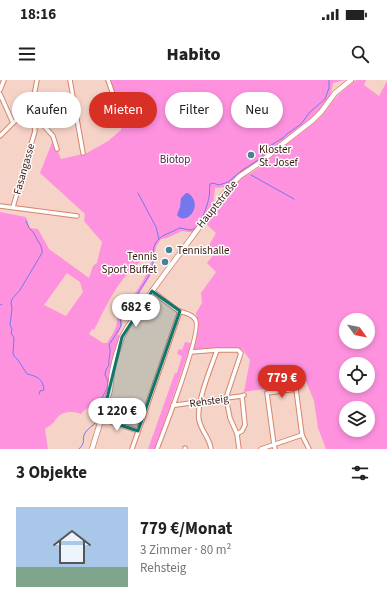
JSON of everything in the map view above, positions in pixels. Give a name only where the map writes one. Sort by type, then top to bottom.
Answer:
[{"type":"main road","name":"Hauptstraße","points":[[92,449],[110,390],[115,359],[122,338],[130,322],[229,186],[313,120],[335,93],[351,80]]},
{"type":"street","points":[[0,90],[4,80]]},
{"type":"street","points":[[35,92],[37,80]]},
{"type":"street","points":[[70,80],[83,152]]},
{"type":"street","points":[[108,80],[112,92]]},
{"type":"street","points":[[0,94],[12,121]]},
{"type":"street","points":[[0,136],[12,124]]},
{"type":"street","name":"Fasangasse","points":[[13,207],[35,128]]},
{"type":"street","points":[[46,128],[53,136],[57,149]]},
{"type":"street","points":[[0,206],[77,216]]},
{"type":"street","points":[[152,291],[197,321],[191,352],[157,449]]},
{"type":"street","points":[[132,449],[180,311]]},
{"type":"street","points":[[211,449],[209,440],[200,424],[199,415],[200,402],[217,350]]},
{"type":"street","points":[[191,352],[238,350],[241,353],[226,398],[230,418],[237,434],[239,449]]},
{"type":"street","points":[[274,447],[267,393],[296,389],[302,435],[309,449]]},
{"type":"street","name":"Rehsteig","points":[[173,405],[243,395],[244,425],[242,431],[237,434]]},
{"type":"street","points":[[102,419],[138,431]]},
{"type":"street","points":[[261,449],[274,447],[302,435]]},
{"type":"highlighted area","points":[[152,291],[180,311],[138,431],[102,419],[122,337]]},
{"type":"green space","name":"Biotop","points":[[108,80],[345,80],[333,83],[330,98],[287,144],[314,123],[340,93],[356,80],[366,80],[364,85],[379,96],[387,81],[387,449],[326,449],[318,428],[314,401],[306,381],[282,378],[263,380],[263,389],[244,392],[250,360],[242,349],[193,351],[198,323],[196,313],[202,303],[201,293],[216,272],[207,263],[214,254],[207,249],[216,233],[205,223],[220,201],[233,186],[264,163],[254,167],[227,187],[215,188],[213,206],[196,233],[182,231],[167,238],[161,239],[156,247],[151,275],[137,297],[124,309],[121,306],[130,300],[142,283],[149,269],[150,260],[148,257],[130,271],[116,289],[94,330],[92,329],[89,334],[103,343],[107,343],[116,325],[118,308],[123,310],[122,325],[118,335],[121,337],[104,407],[91,407],[83,411],[81,414],[68,412],[59,416],[54,423],[45,429],[48,449],[0,449],[0,212],[26,217],[30,228],[38,229],[49,249],[89,278],[93,266],[97,263],[102,242],[84,221],[85,214],[40,173],[53,140],[61,159],[87,153],[108,141],[121,128],[157,128],[157,92],[112,92]],"holes":[[[67,273],[80,282],[83,292],[66,316],[44,305]]]},
{"type":"green space","points":[[185,342],[191,343],[155,449],[148,449],[175,373],[177,373],[182,356],[177,354],[179,349],[182,350]]},
{"type":"shaded area","points":[[186,193],[193,198],[195,203],[194,208],[189,216],[181,218],[177,215],[181,198]]},
{"type":"waterway","points":[[79,449],[83,444],[85,433],[96,422],[99,416],[101,401],[108,385],[105,375],[109,365],[109,345],[121,326],[120,310],[136,297],[149,276],[153,265],[153,252],[157,241],[179,228],[194,229],[205,210],[210,184],[213,183],[219,185],[228,182],[241,171],[261,158],[268,147],[301,124],[310,112],[325,99],[329,88],[329,80]]},
{"type":"waterway","points":[[251,175],[294,199]]},
{"type":"waterway","points":[[138,193],[156,227],[159,239]]},
{"type":"waterway","points":[[26,221],[41,246],[42,253],[20,290],[12,299],[10,325],[12,329],[11,333],[14,338],[14,356],[27,374],[37,377],[41,381],[44,390],[40,391],[39,394]]},
{"type":"place","name":"Kloster St. Josef","points":[[251,155]]},
{"type":"place","name":"Tennishalle","points":[[169,250]]},
{"type":"place","name":"Tennis Sport Buffet","points":[[165,262]]}]
